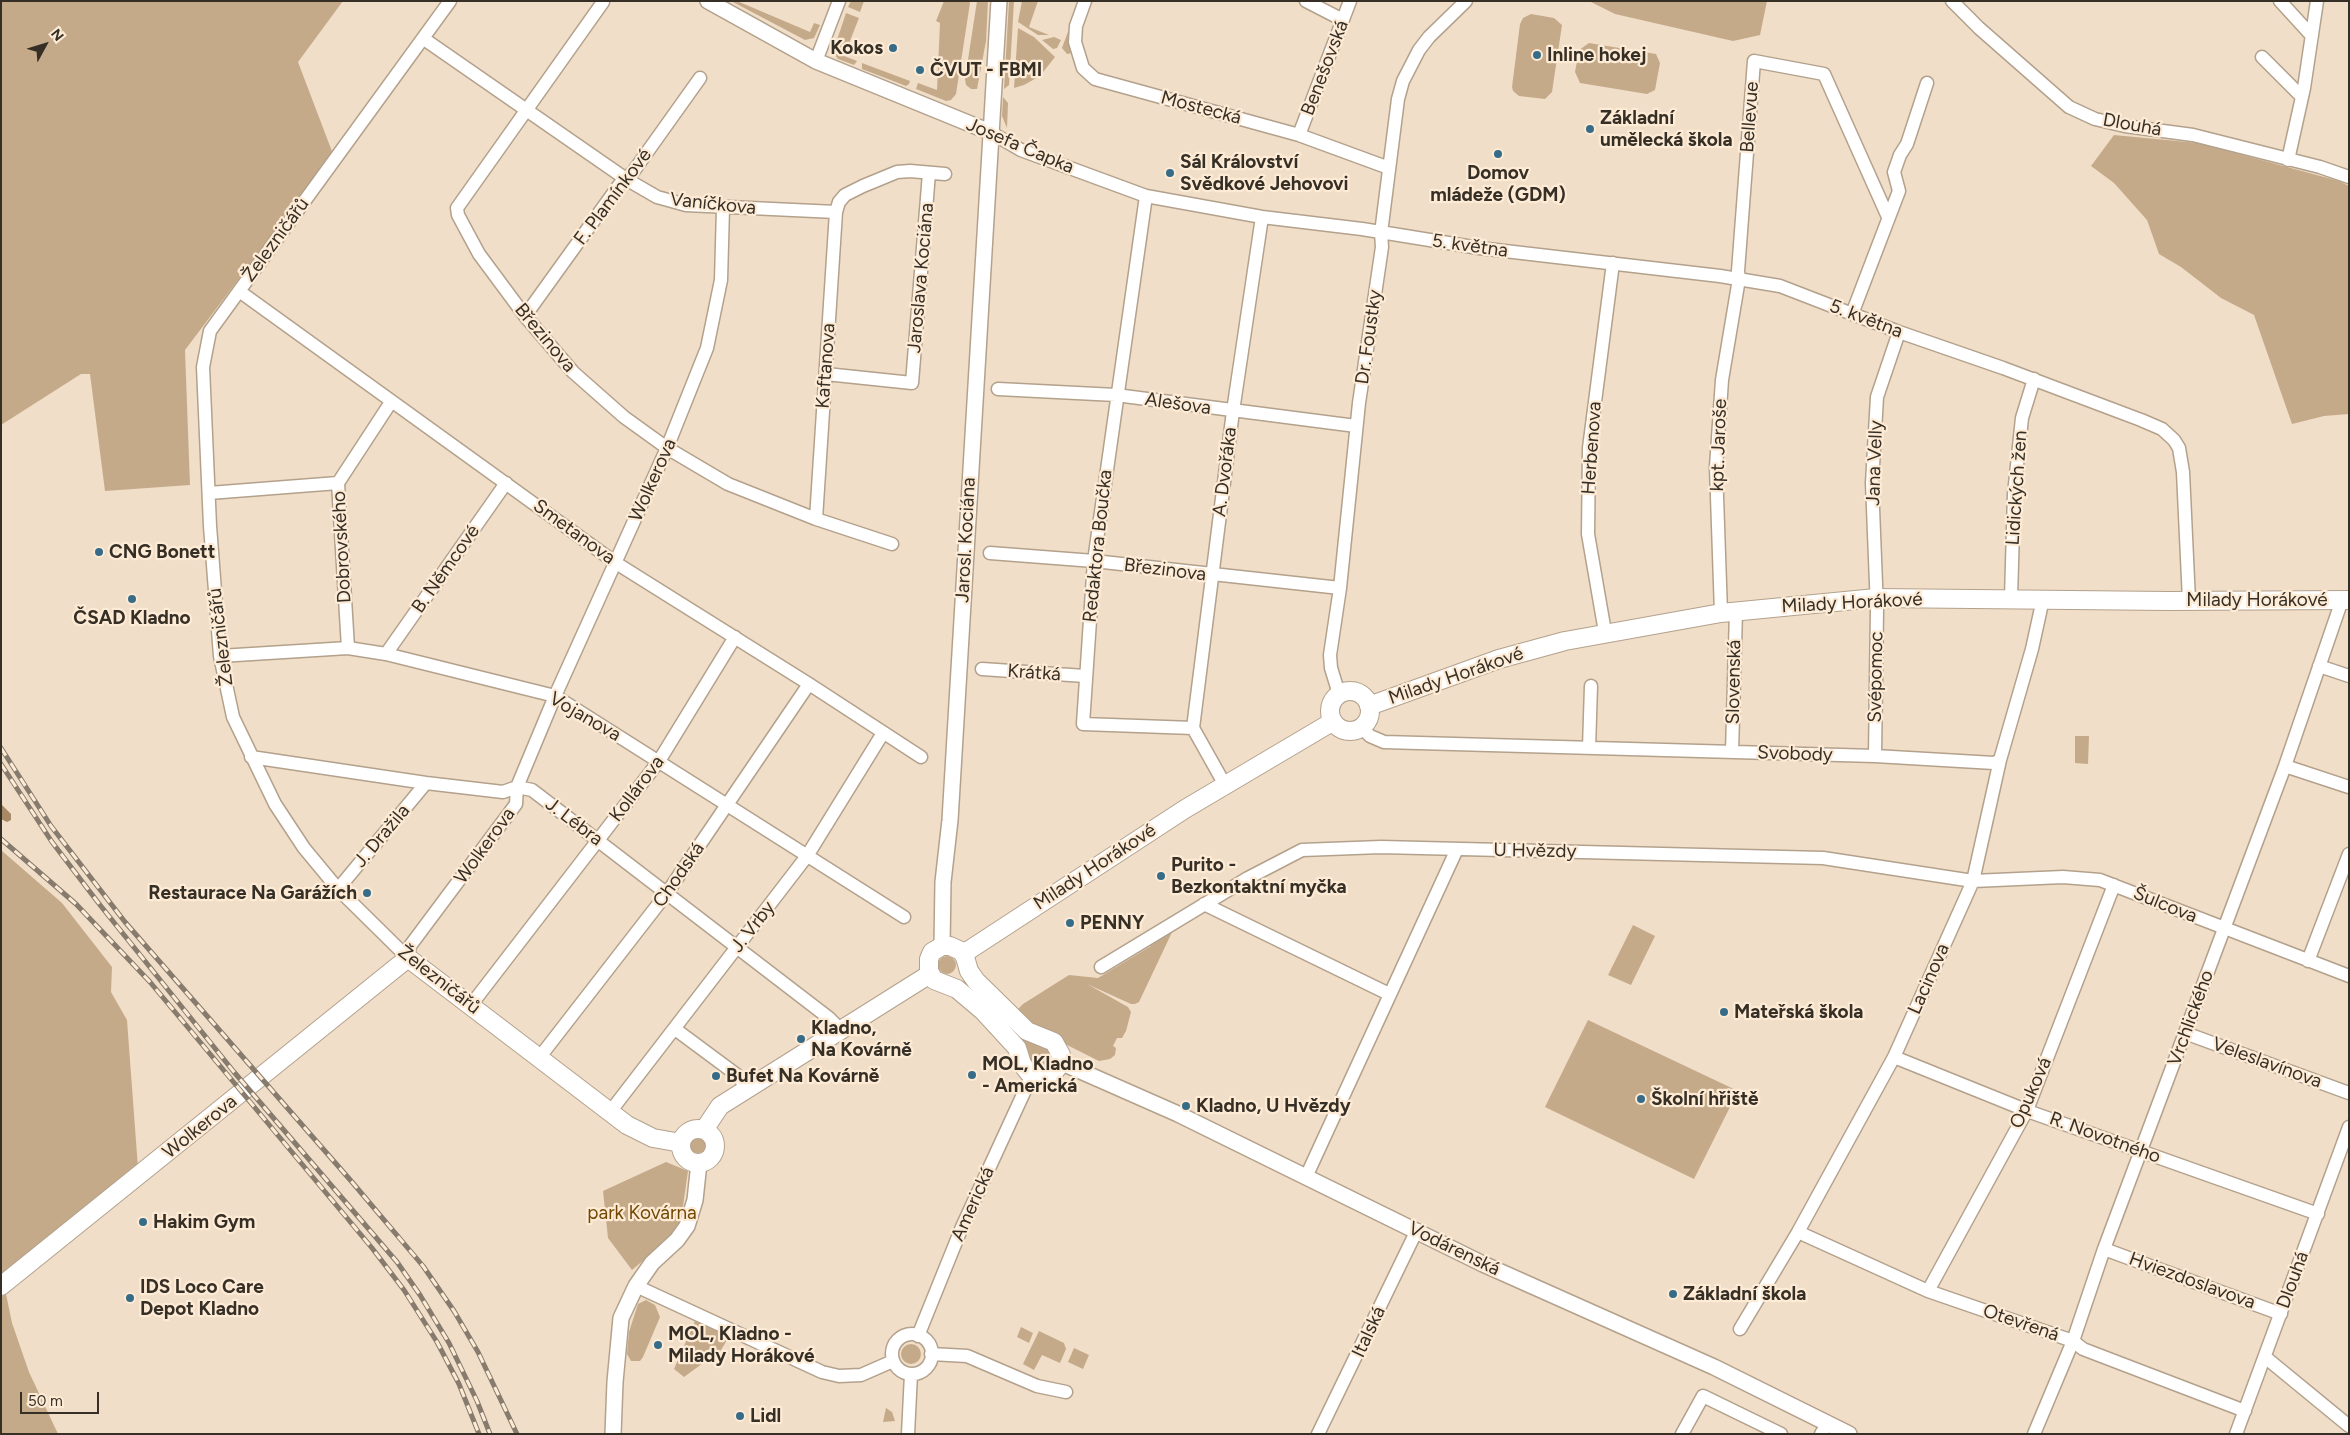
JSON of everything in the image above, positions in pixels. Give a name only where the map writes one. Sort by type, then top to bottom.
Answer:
[{"type":"main road","name":"Milady Horákové","points":[[1369,706],[1499,659],[1605,632],[1728,612],[1876,598],[2189,601],[2345,600]]},
{"type":"main road","name":"Milady Horákové","points":[[1340,694],[1347,691],[1360,694],[1369,706],[1369,717],[1362,728]]},
{"type":"main road","points":[[1340,694],[1332,702],[1330,709],[1332,722],[1337,727],[1349,732],[1362,728]]},
{"type":"main road","name":"Milady Horákové","points":[[963,954],[1019,915],[1225,785],[1332,722]]},
{"type":"main road","points":[[942,946],[954,947],[963,954],[972,976],[1004,1010],[1032,1034],[1048,1038],[1054,1042],[1060,1051],[1060,1062],[1057,1069],[1049,1075],[1042,1077],[1032,1075],[1023,1068],[1017,1048],[983,1011],[957,989],[937,982],[930,974],[929,959],[932,952],[942,946]]},
{"type":"main road","name":"Železničářů","points":[[408,958],[610,1112],[644,1134],[681,1143]]},
{"type":"main road","name":"Wolkerova","points":[[1,1286],[408,958]]},
{"type":"main road","points":[[704,1130],[720,1106],[930,974]]},
{"type":"main road","points":[[704,1130],[714,1139],[715,1149],[711,1157],[699,1163],[686,1159],[682,1152],[681,1143],[690,1131],[704,1130]]},
{"type":"street","name":"Železničářů","points":[[408,958],[338,889],[304,848],[275,804],[233,716],[220,656],[203,367],[204,352],[210,331],[450,1]]},
{"type":"street","name":"Josefa Čapka","points":[[708,1],[816,60],[990,132],[1020,150],[1146,196],[1262,216],[1381,233]]},
{"type":"street","points":[[816,60],[839,1]]},
{"type":"street","name":"Jarosl. Kociána","points":[[942,946],[943,882],[950,820],[999,1]]},
{"type":"street","name":"Mostecká","points":[[1085,1],[1076,26],[1075,42],[1083,68],[1096,79],[1299,135],[1388,168]]},
{"type":"street","points":[[1306,1],[1343,20]]},
{"type":"street","name":"Benešovská","points":[[1299,135],[1350,1]]},
{"type":"street","name":"Dr. Foustky","points":[[1340,694],[1331,668],[1330,655],[1340,588],[1356,426],[1382,247],[1381,233],[1388,168],[1398,99],[1410,64],[1429,37],[1466,1]]},
{"type":"street","name":"Dlouhá","points":[[1952,1],[1979,28],[2069,107],[2095,119],[2125,126],[2193,135],[2320,167],[2349,177]]},
{"type":"street","points":[[2280,1],[2312,36]]},
{"type":"street","points":[[2288,160],[2302,97],[2317,1]]},
{"type":"street","name":"Březinova","points":[[603,2],[457,208],[458,215],[479,254],[525,316],[573,372],[624,417],[667,448],[728,484],[816,519],[892,544]]},
{"type":"street","name":"Vaníčkova","points":[[424,39],[626,179],[657,197],[686,205],[836,212]]},
{"type":"street","points":[[2262,57],[2302,97]]},
{"type":"street","name":"Bellevue","points":[[1739,279],[1738,271],[1754,61],[1824,74],[1888,217]]},
{"type":"street","name":"F. Plamínkové","points":[[525,316],[633,172],[700,78]]},
{"type":"street","points":[[1852,314],[1899,190],[1894,172],[1900,155],[1907,144],[1927,83]]},
{"type":"street","points":[[836,212],[839,202],[845,195],[897,172],[910,171],[945,174]]},
{"type":"street","name":"Jaroslava Kociána","points":[[826,374],[912,383],[929,172]]},
{"type":"street","name":"Redaktora Boučka","points":[[1146,196],[1116,395],[1094,561],[1083,724],[1193,728]]},
{"type":"street","name":"Wolkerova","points":[[408,958],[410,946],[516,804],[517,788],[555,696],[667,448],[706,348],[721,280],[723,208]]},
{"type":"street","name":"Kaftanova","points":[[816,519],[836,212]]},
{"type":"street","name":"A. Dvořáka","points":[[1193,728],[1233,411],[1262,216]]},
{"type":"street","name":"5. května","points":[[1381,233],[1479,248],[1613,263],[1780,286],[2162,429],[2174,440],[2178,448],[2183,472],[2189,601]]},
{"type":"street","name":"Herbenova","points":[[1605,632],[1588,534],[1589,448],[1613,263]]},
{"type":"street","name":"kpt. Jaroše","points":[[1728,612],[1716,467],[1722,380],[1739,279]]},
{"type":"street","name":"Smetanova","points":[[239,290],[391,402],[616,563],[921,757]]},
{"type":"street","name":"Jana Velly","points":[[1876,598],[1872,483],[1877,397],[1899,332]]},
{"type":"street","name":"Lidických žen","points":[[2011,598],[2014,494],[2022,418],[2034,380]]},
{"type":"street","name":"Alešova","points":[[998,389],[1116,395],[1356,426]]},
{"type":"street","name":"Dobrovského","points":[[348,648],[338,483],[391,402]]},
{"type":"street","points":[[209,494],[338,483]]},
{"type":"street","name":"B. Němcové","points":[[386,654],[506,483]]},
{"type":"street","name":"Březinova","points":[[990,553],[1094,561],[1340,588]]},
{"type":"street","name":"Svépomoc","points":[[1875,756],[1876,598]]},
{"type":"street","name":"Lacinova","points":[[1740,1330],[1798,1232],[1894,1057],[1973,881],[2000,760],[2032,649],[2043,599]]},
{"type":"street","name":"Vrchlického","points":[[2034,1434],[2073,1341],[2104,1249],[2285,766],[2319,666],[2345,600]]},
{"type":"street","name":"Slovenská","points":[[1728,612],[1732,752]]},
{"type":"street","name":"Kollárova","points":[[471,1005],[659,761],[735,637]]},
{"type":"street","name":"Vojanova","points":[[220,656],[348,648],[386,654],[555,696],[904,917]]},
{"type":"street","points":[[2319,666],[2349,676]]},
{"type":"street","name":"Krátká","points":[[982,669],[1086,676]]},
{"type":"street","name":"Chodská","points":[[538,1058],[667,893],[809,684]]},
{"type":"street","points":[[1589,748],[1591,686]]},
{"type":"street","points":[[1193,728],[1225,785]]},
{"type":"street","name":"Svobody","points":[[1362,728],[1370,736],[1384,742],[1875,756],[1994,763],[2000,760]]},
{"type":"street","name":"J. Vrby","points":[[610,1112],[807,856],[883,733]]},
{"type":"street","name":"J. Lébra","points":[[251,757],[426,783],[502,792],[517,788],[532,790],[829,1018],[840,1029]]},
{"type":"street","points":[[2285,766],[2349,787]]},
{"type":"street","name":"J. Dražila","points":[[338,889],[426,783]]},
{"type":"street","name":"U Hvězdy","points":[[1101,967],[1204,904],[1302,850],[1372,847],[1823,858],[1973,881]]},
{"type":"street","points":[[1306,1177],[1457,850]]},
{"type":"street","points":[[2308,961],[2349,854]]},
{"type":"street","name":"Šulcova","points":[[1973,881],[2063,877],[2100,880],[2349,976]]},
{"type":"street","name":"Opuková","points":[[1928,1291],[2026,1110],[2114,885]]},
{"type":"street","points":[[1204,904],[1389,994]]},
{"type":"street","points":[[675,1028],[736,1075],[747,1088]]},
{"type":"street","name":"Veleslavínova","points":[[2185,1033],[2349,1093]]},
{"type":"street","name":"R. Novotného","points":[[1894,1057],[2026,1110],[2318,1214]]},
{"type":"street","name":"Vodárenská","points":[[1060,1062],[1178,1114],[1483,1264],[1714,1367],[1825,1428],[1848,1434]]},
{"type":"street","name":"Americká","points":[[918,1336],[962,1227],[1032,1075]]},
{"type":"street","name":"Dlouhá","points":[[2236,1434],[2349,1126]]},
{"type":"street","points":[[613,1434],[615,1382],[621,1318],[636,1286],[652,1263],[677,1240],[687,1226],[695,1200],[699,1163]]},
{"type":"street","name":"Italská","points":[[1318,1434],[1417,1230]]},
{"type":"street","name":"Otevřená","points":[[1798,1232],[1928,1291],[2073,1341],[2083,1349],[2245,1411]]},
{"type":"street","name":"Hviezdoslavova","points":[[2104,1249],[2281,1314]]},
{"type":"street","points":[[636,1286],[822,1372],[838,1376],[862,1375],[893,1361]]},
{"type":"street","points":[[907,1335],[918,1336],[928,1344],[931,1354],[926,1367],[921,1372],[911,1374],[900,1370],[893,1361],[892,1350],[898,1340],[907,1335]]},
{"type":"street","points":[[931,1354],[967,1356],[1037,1386],[1066,1392]]},
{"type":"street","points":[[2265,1356],[2349,1426]]},
{"type":"street","points":[[908,1434],[911,1374]]},
{"type":"street","points":[[1682,1434],[1703,1396],[1780,1434]]},
{"type":"green space","points":[[1,1],[343,1],[298,62],[333,154],[185,350],[190,485],[105,491],[90,374],[81,374],[1,425]]},
{"type":"green space","points":[[731,1],[737,1],[810,32],[814,23],[820,25],[814,38],[805,40]]},
{"type":"green space","points":[[851,1],[864,1],[860,12],[848,7]]},
{"type":"green space","points":[[944,1],[969,1],[970,3],[956,94],[951,100],[946,101],[916,89],[918,83],[937,90],[940,23],[936,21]]},
{"type":"green space","points":[[977,1],[988,1],[986,41],[977,89],[971,89],[966,85],[965,79]]},
{"type":"green space","points":[[1009,1],[1014,1],[1009,85],[1004,89]]},
{"type":"green space","points":[[1022,1],[1038,1],[1029,27],[1049,35],[1038,35],[1018,22]]},
{"type":"green space","points":[[1589,1],[1767,1],[1760,35],[1733,41],[1615,14]]},
{"type":"green space","points":[[846,13],[859,18],[844,56],[857,61],[854,65],[838,59],[833,52]]},
{"type":"green space","name":"Inline hokej","points":[[1531,14],[1554,18],[1562,25],[1552,92],[1545,99],[1519,96],[1513,91],[1512,87],[1520,24],[1523,18]]},
{"type":"green space","points":[[1018,28],[1034,37],[1055,57],[1040,76],[1014,88]]},
{"type":"green space","points":[[1069,29],[1072,53],[1067,54],[1062,48]]},
{"type":"green space","points":[[1054,37],[1061,40],[1057,48],[1053,49],[1042,40]]},
{"type":"green space","name":"Inline hokej","points":[[1589,43],[1656,54],[1660,63],[1655,90],[1647,94],[1580,83],[1575,72],[1579,50]]},
{"type":"green space","points":[[862,63],[910,81],[909,84],[906,86],[862,69]]},
{"type":"green space","points":[[1003,97],[1008,103],[1007,128],[1002,116]]},
{"type":"green space","points":[[2114,135],[2198,143],[2339,181],[2349,186],[2349,414],[2324,416],[2292,424],[2254,315],[2221,298],[2181,267],[2159,254],[2147,220],[2114,183],[2091,166]]},
{"type":"green space","points":[[2075,736],[2089,736],[2088,764],[2075,763]]},
{"type":"green space","points":[[1,850],[62,903],[112,967],[111,992],[127,1020],[138,1168],[1,1280]]},
{"type":"green space","points":[[1633,925],[1655,936],[1631,985],[1608,975]]},
{"type":"green space","points":[[1174,928],[1139,1002],[1131,1004],[1087,984],[1128,1007],[1131,1012],[1126,1031],[1122,1038],[1117,1038],[1113,1046],[1116,1048],[1115,1055],[1110,1059],[1099,1061],[1041,1032],[1017,1010],[1023,1004],[1069,975],[1098,978],[1151,946],[1148,940]]},
{"type":"green space","points":[[947,956],[955,961],[956,965],[951,973],[947,974],[939,969],[938,965],[943,957]]},
{"type":"green space","points":[[968,979],[1049,1049],[1052,1056],[1048,1065],[1042,1068],[1034,1066],[962,986]]},
{"type":"green space","name":"Školní hřiště","points":[[1588,1020],[1738,1091],[1694,1179],[1545,1107]]},
{"type":"green space","points":[[698,1137],[706,1145],[698,1153],[690,1145]]},
{"type":"green space","name":"park Kovárna","points":[[666,1162],[688,1171],[681,1220],[672,1236],[632,1270],[608,1238],[603,1191]]},
{"type":"green space","points":[[6,1294],[12,1323],[29,1372],[58,1434],[1,1434],[1,1297]]},
{"type":"green space","points":[[646,1300],[655,1305],[660,1317],[643,1357],[640,1361],[631,1361],[627,1354],[629,1332],[638,1304]]},
{"type":"green space","points":[[695,1321],[722,1332],[727,1340],[721,1350],[684,1377],[674,1369]]},
{"type":"green space","points":[[1021,1327],[1033,1333],[1029,1343],[1017,1337]]},
{"type":"green space","points":[[1039,1331],[1064,1343],[1066,1349],[1060,1363],[1042,1355],[1034,1370],[1023,1364]]},
{"type":"green space","points":[[911,1344],[918,1347],[921,1354],[918,1361],[911,1364],[904,1361],[901,1354],[904,1347]]},
{"type":"green space","points":[[1074,1348],[1089,1355],[1083,1369],[1068,1362]]},
{"type":"green space","points":[[886,1408],[892,1412],[895,1421],[883,1422]]},
{"type":"shaded area","points":[[1,804],[11,814],[11,820],[7,822],[1,819]]},
{"type":"railway","points":[[1,748],[51,826],[125,922],[423,1266],[454,1311],[478,1352],[517,1434]]},
{"type":"railway","points":[[1,764],[52,842],[100,905],[234,1072],[397,1262],[420,1295],[449,1343],[477,1401],[490,1434]]},
{"type":"railway","points":[[1,839],[76,904],[150,982],[372,1248],[404,1290],[437,1342],[459,1384],[479,1434]]},
{"type":"place","name":"Kokos","points":[[893,48]]},
{"type":"place","name":"Inline hokej","points":[[1537,55]]},
{"type":"place","name":"ČVUT - FBMI","points":[[920,70]]},
{"type":"place","name":"Základní umělecká škola","points":[[1590,129]]},
{"type":"place","name":"Domov mládeže (GDM)","points":[[1498,154]]},
{"type":"place","name":"Sál Království Svědkové Jehovovi","points":[[1170,173]]},
{"type":"place","name":"CNG Bonett","points":[[99,552]]},
{"type":"place","name":"ČSAD Kladno","points":[[132,599]]},
{"type":"place","name":"Purito - Bezkontaktní myčka","points":[[1161,876]]},
{"type":"place","name":"Restaurace Na Garážích","points":[[367,893]]},
{"type":"place","name":"PENNY","points":[[1070,923]]},
{"type":"place","name":"Mateřská škola","points":[[1724,1012]]},
{"type":"place","name":"Kladno, Na Kovárně","points":[[801,1039]]},
{"type":"place","name":"MOL, Kladno - Americká","points":[[972,1075]]},
{"type":"place","name":"Bufet Na Kovárně","points":[[716,1076]]},
{"type":"place","name":"Školní hřiště","points":[[1641,1099]]},
{"type":"place","name":"Kladno, U Hvězdy","points":[[1186,1106]]},
{"type":"place","name":"Hakim Gym","points":[[143,1222]]},
{"type":"place","name":"Základní škola","points":[[1673,1294]]},
{"type":"place","name":"IDS Loco Care Depot Kladno","points":[[130,1298]]},
{"type":"place","name":"MOL, Kladno - Milady Horákové","points":[[658,1345]]},
{"type":"place","name":"Lidl","points":[[740,1416]]}]
